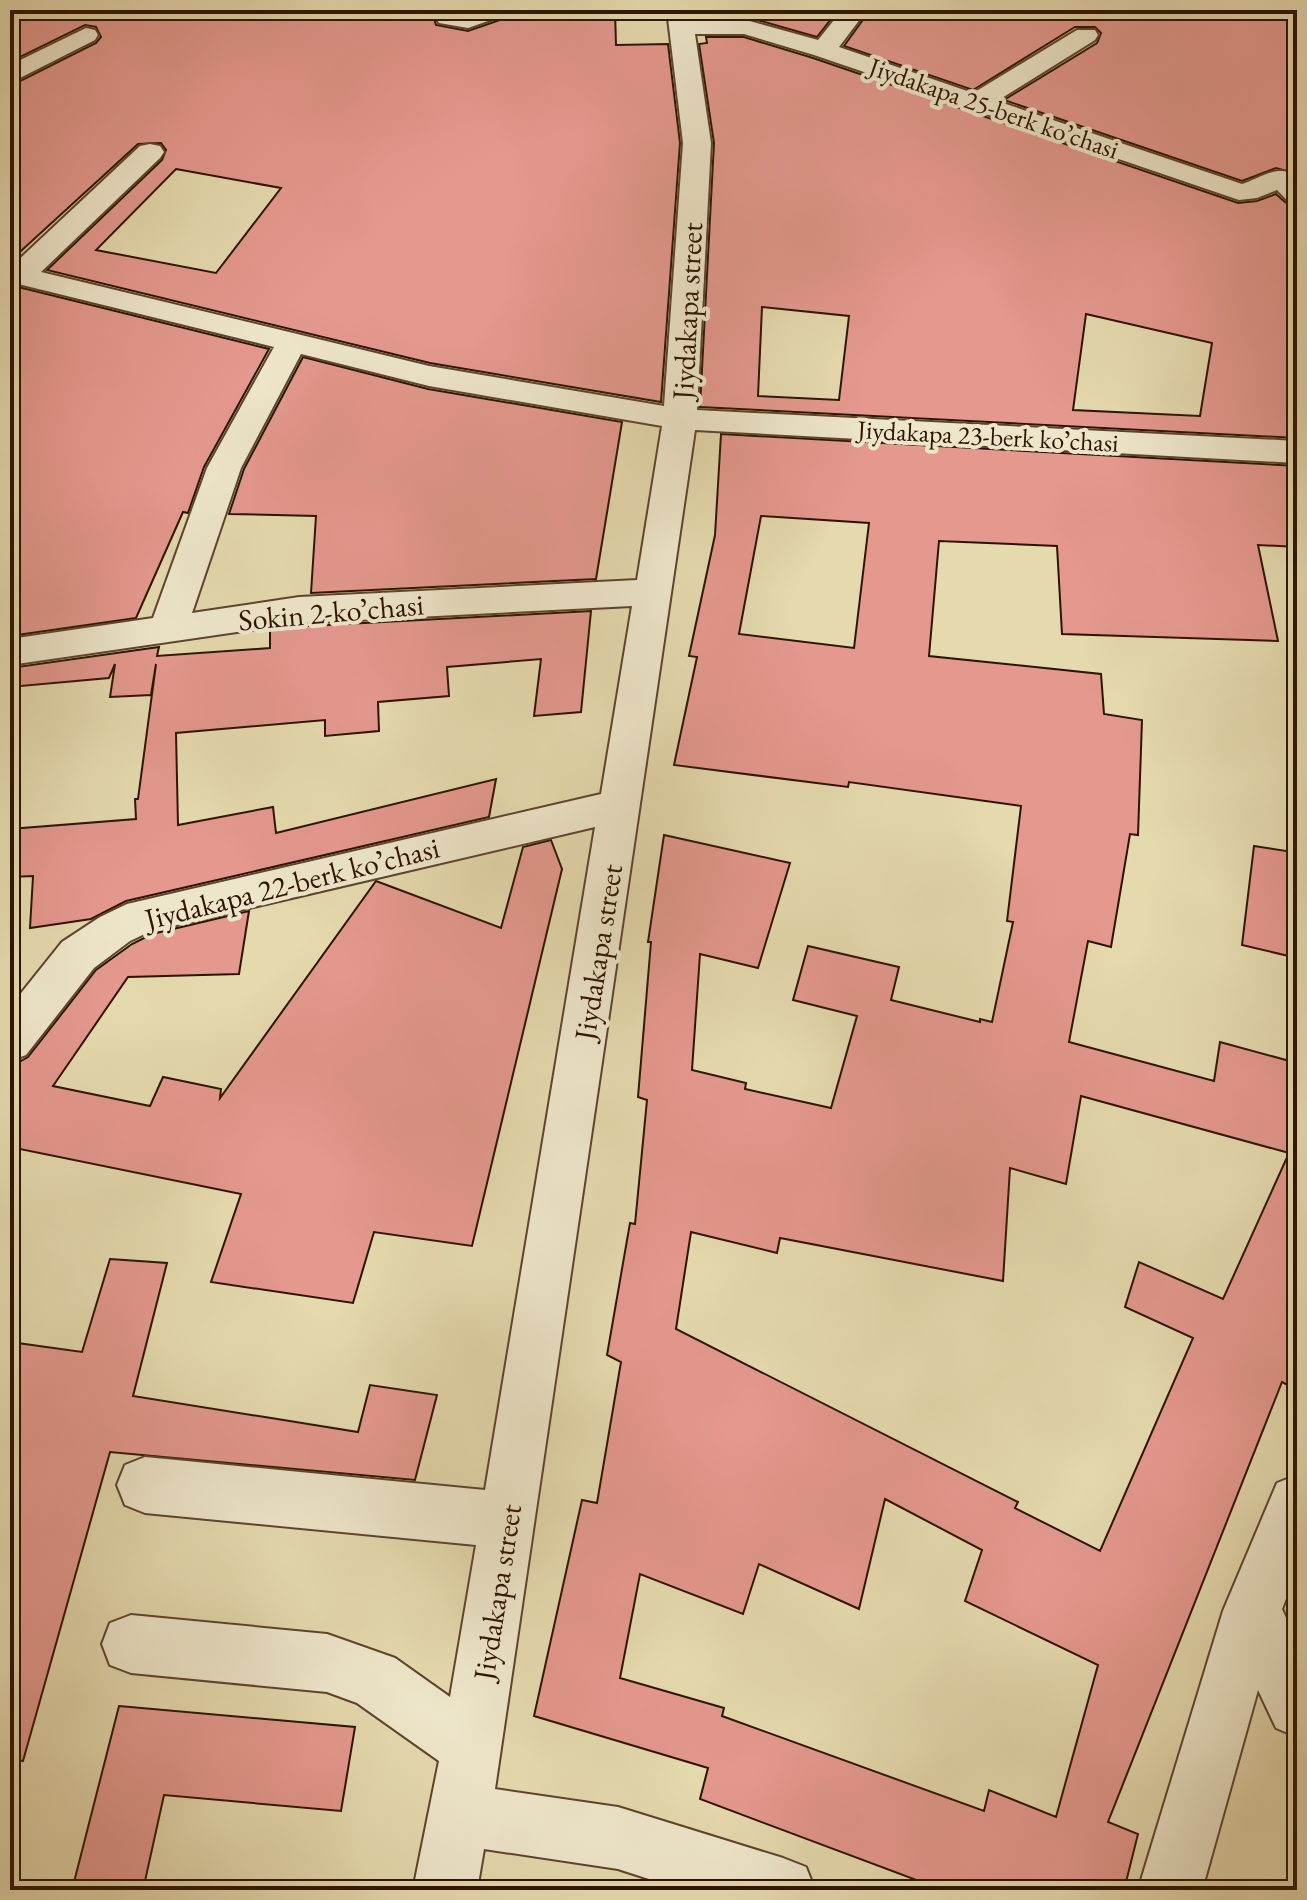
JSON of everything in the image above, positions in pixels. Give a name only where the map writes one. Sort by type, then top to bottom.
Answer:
[{"type":"street","points":[[448,18],[468,21],[496,10]]},
{"type":"street","points":[[823,50],[855,10]]},
{"type":"street","name":"Jiydakapa 25-berk koʼchasi","points":[[680,18],[746,27],[823,50],[1239,192],[1292,182]]},
{"type":"street","name":"Jiydakapa street","points":[[445,1890],[472,1748],[680,419],[697,143],[680,18]]},
{"type":"street","points":[[10,75],[86,35]]},
{"type":"street","points":[[976,102],[1086,35]]},
{"type":"street","points":[[15,274],[150,152]]},
{"type":"street","name":"Jiydakapa 23-berk koʼchasi","points":[[15,274],[429,376],[680,419],[1297,452]]},
{"type":"street","points":[[168,629],[224,468],[291,344]]},
{"type":"street","name":"Sokin 2-koʼchasi","points":[[10,652],[299,610],[654,592]]},
{"type":"street","name":"Jiydakapa 22-berk koʼchasi","points":[[10,1041],[78,955],[115,929],[142,916],[621,805]]},
{"type":"street","points":[[145,1485],[508,1520]]},
{"type":"street","points":[[1170,1890],[1252,1611],[1297,1503]]},
{"type":"street","points":[[1252,1611],[1297,1707]]},
{"type":"street","points":[[131,1644],[327,1663],[374,1679],[472,1748]]},
{"type":"street","points":[[461,1815],[618,1838],[783,1890]]},
{"type":"building","points":[[10,10],[439,10],[433,16],[436,25],[468,31],[506,18],[511,10],[615,10],[616,45],[668,44],[680,143],[661,402],[430,363],[47,270],[162,160],[166,150],[161,143],[138,144],[10,261],[10,86],[96,43],[101,37],[96,27],[85,25],[10,62]],"holes":[[[176,169],[281,188],[216,273],[96,250]]]},
{"type":"building","points":[[704,10],[838,10],[817,37],[747,17],[704,16]]},
{"type":"building","points":[[870,10],[1297,10],[1297,174],[1276,168],[1242,181],[1004,100],[1097,43],[1101,33],[1095,27],[1075,27],[973,90],[844,46]]},
{"type":"building","points":[[706,37],[744,37],[1238,203],[1257,201],[1276,194],[1285,202],[1297,205],[1297,438],[700,407],[714,143],[699,44],[707,43]],"holes":[[[762,307],[849,316],[839,400],[758,396]],[[1086,314],[1212,343],[1200,416],[1073,410]]]},
{"type":"building","points":[[10,285],[269,349],[204,467],[188,513],[183,512],[136,618],[10,636]]},
{"type":"building","points":[[303,357],[428,389],[622,422],[596,579],[311,593],[316,516],[229,514],[244,469]]},
{"type":"building","points":[[721,434],[1297,466],[1297,547],[1258,545],[1278,641],[1062,634],[1057,546],[939,541],[929,656],[1101,674],[1104,714],[1142,720],[1138,835],[1130,834],[1111,947],[1088,941],[1069,1042],[1214,1081],[1220,1042],[1297,1063],[1297,1390],[1282,1382],[1108,1822],[1138,1834],[1124,1890],[943,1890],[700,1799],[708,1768],[534,1716],[582,1500],[597,1503],[621,1362],[607,1355],[630,1223],[635,1224],[647,1100],[638,1097],[651,942],[648,942],[664,835],[790,863],[758,968],[700,954],[692,1070],[746,1083],[745,1089],[831,1108],[857,1016],[793,1000],[808,946],[899,967],[891,1000],[980,1022],[980,1019],[992,1022],[1013,922],[1007,921],[1021,806],[849,782],[848,787],[674,765],[697,657],[689,656],[715,535]],"holes":[[[761,516],[869,523],[854,648],[739,634]],[[1081,1096],[1289,1153],[1223,1299],[1139,1262],[1125,1307],[1193,1338],[1100,1551],[1015,1508],[1018,1502],[676,1329],[691,1232],[777,1253],[780,1238],[1003,1281],[1010,1168],[1066,1184]],[[885,1499],[982,1550],[965,1601],[1098,1665],[1056,1817],[989,1790],[984,1811],[722,1716],[724,1708],[620,1678],[640,1574],[743,1614],[759,1564],[859,1609]]]},
{"type":"building","points":[[591,611],[581,712],[534,716],[541,659],[447,667],[449,696],[378,702],[379,731],[325,736],[325,720],[176,733],[178,825],[273,807],[276,833],[496,779],[489,817],[126,901],[91,919],[30,928],[33,876],[10,877],[10,829],[136,819],[135,799],[138,799],[156,664],[151,695],[110,697],[115,664],[109,678],[10,687],[10,668],[159,647],[157,656],[270,648],[270,630],[308,626]]},
{"type":"building","points":[[551,840],[562,869],[472,1246],[374,1232],[353,1303],[211,1282],[241,1194],[10,1147],[10,1067],[28,1057],[96,970],[132,944],[152,934],[249,911],[239,974],[128,977],[53,1086],[150,1106],[163,1077],[221,1089],[220,1098],[376,881],[501,928],[523,847]]},
{"type":"building","points":[[1254,846],[1293,852],[1297,886],[1297,958],[1242,945]]},
{"type":"building","points":[[110,1259],[167,1263],[133,1396],[358,1432],[370,1385],[437,1395],[415,1480],[110,1452],[23,1761],[10,1760],[10,1342],[82,1352]]},
{"type":"building","points":[[119,1706],[355,1727],[341,1811],[164,1795],[143,1890],[72,1890]]}]
